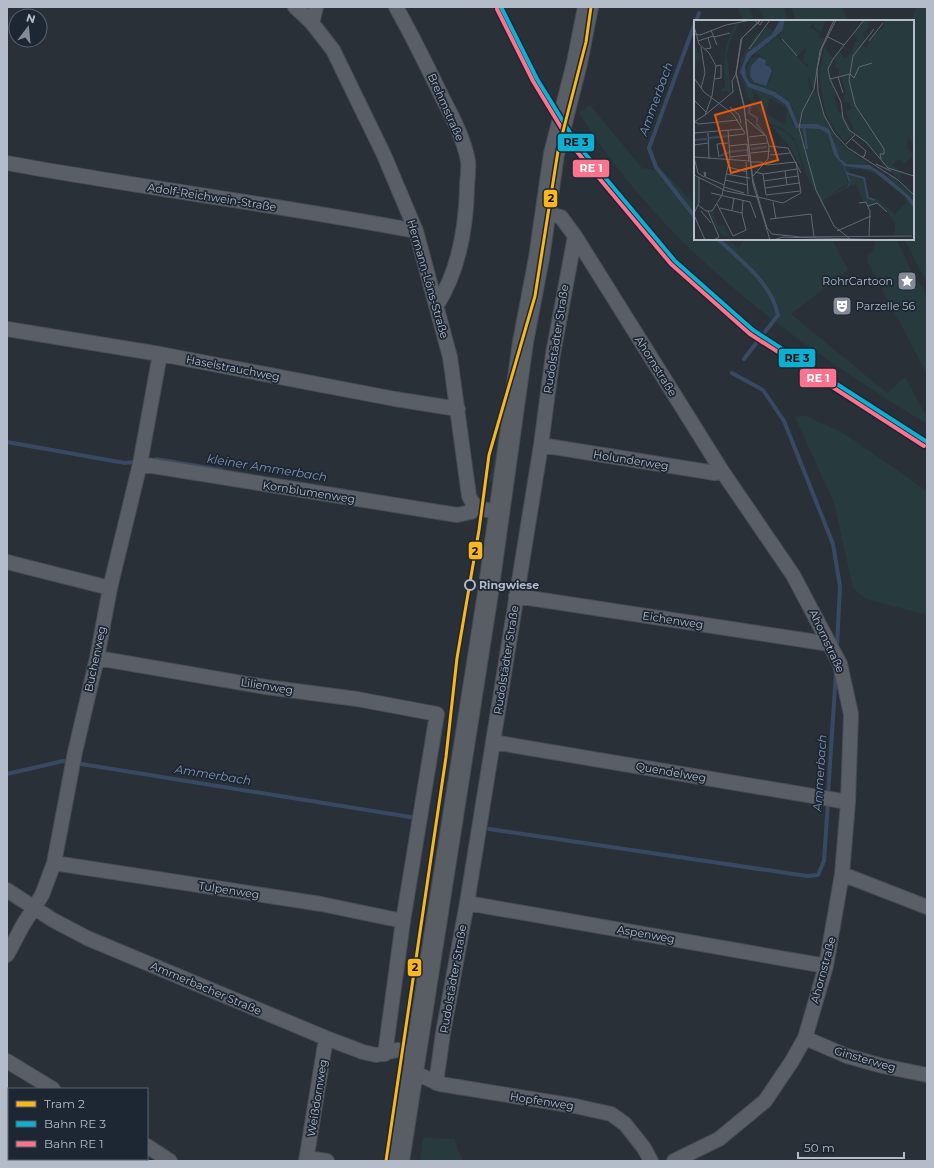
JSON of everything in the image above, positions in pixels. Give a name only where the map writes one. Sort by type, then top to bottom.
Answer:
[{"type":"main road","points":[[399,1161],[499,512],[523,342],[539,258],[544,213],[554,154],[577,63],[588,7]]},
{"type":"street","name":"Hermann-Löns-Straße","points":[[296,7],[312,23],[333,50],[384,155],[416,231],[450,357],[458,409],[466,483],[473,505]]},
{"type":"street","points":[[312,23],[316,7]]},
{"type":"street","name":"Brehmstraße","points":[[396,7],[417,45],[447,106],[460,135],[468,162],[466,214],[460,250],[449,286],[437,305]]},
{"type":"street","name":"Adolf-Reichwein-Straße","points":[[7,163],[196,195],[348,218],[416,231]]},
{"type":"street","name":"Ahornstraße","points":[[544,213],[561,218],[576,236],[722,471],[793,575],[840,664],[851,714],[835,800],[842,874],[826,966],[805,1038],[792,1061],[765,1100],[719,1139],[674,1161]]},
{"type":"street","name":"Rudolstädter Straße","points":[[440,1084],[442,1033],[467,903],[541,445],[553,354],[576,236]]},
{"type":"street","name":"Haselstrauchweg","points":[[7,329],[160,354],[395,399],[458,409]]},
{"type":"street","name":"Buchenweg","points":[[7,955],[42,895],[54,863],[74,752],[96,658],[110,588],[140,464],[160,354]]},
{"type":"street","name":"Holunderweg","points":[[541,445],[707,472],[715,473],[722,471]]},
{"type":"street","name":"Kornblumenweg","points":[[140,464],[457,515],[471,512],[473,505]]},
{"type":"street","points":[[473,505],[499,512]]},
{"type":"street","points":[[7,562],[110,588]]},
{"type":"street","name":"Eichenweg","points":[[516,596],[831,646]]},
{"type":"street","name":"Lilienweg","points":[[96,658],[266,687],[357,699],[437,714],[403,921]]},
{"type":"street","name":"Quendelweg","points":[[493,742],[835,800]]},
{"type":"street","name":"Tulpenweg","points":[[54,863],[321,904],[403,921]]},
{"type":"street","points":[[842,874],[927,907]]},
{"type":"street","name":"Ammerbacher Straße","points":[[7,890],[53,920],[87,938],[326,1038],[363,1052],[376,1055],[397,1050],[416,1052]]},
{"type":"street","name":"Aspenweg","points":[[467,903],[826,966]]},
{"type":"street","points":[[385,1054],[403,921]]},
{"type":"street","name":"Weißdornweg","points":[[326,1038],[306,1160],[327,1161]]},
{"type":"street","name":"Ginsterweg","points":[[805,1038],[847,1056],[884,1066],[927,1074]]},
{"type":"street","points":[[7,1061],[51,1088]]},
{"type":"street","name":"Hopfenweg","points":[[413,1072],[423,1075],[440,1084],[575,1106],[611,1114],[625,1124],[644,1148],[651,1161]]},
{"type":"street","points":[[148,1147],[170,1161]]},
{"type":"green space","points":[[737,7],[748,7],[754,20],[744,20]]},
{"type":"green space","points":[[758,7],[784,7],[788,20],[764,20]]},
{"type":"green space","points":[[791,7],[842,7],[848,20],[796,20]]},
{"type":"green space","points":[[917,7],[927,7],[927,283],[905,240],[914,240],[914,20],[910,20]]},
{"type":"green space","points":[[590,105],[642,168],[663,171],[694,204],[694,240],[729,240],[738,248],[744,240],[833,240],[848,270],[791,314],[887,393],[905,377],[927,417],[927,424],[827,360],[734,289],[691,250],[651,208],[613,162],[579,113]]},
{"type":"green space","points":[[875,240],[896,240],[912,272],[927,295],[927,374],[867,261],[868,254],[873,251]]},
{"type":"green space","points":[[504,415],[497,483],[489,482]]},
{"type":"green space","points":[[804,415],[845,434],[927,491],[927,615],[866,599],[853,588],[834,503],[795,417]]},
{"type":"green space","points":[[423,1138],[454,1139],[463,1161],[420,1161]]},
{"type":"waterway","name":"Ammerbach","points":[[696,20],[699,13]]},
{"type":"waterway","name":"Ammerbach","points":[[694,26],[649,148],[656,167],[694,216]]},
{"type":"waterway","name":"Ammerbach","points":[[719,240],[762,282],[769,292],[778,315],[744,359]]},
{"type":"waterway","name":"Ammerbach","points":[[732,373],[763,390],[784,421],[833,544],[840,586],[837,647]]},
{"type":"waterway","name":"kleiner Ammerbach","points":[[7,442],[125,463],[133,462]]},
{"type":"waterway","name":"kleiner Ammerbach","points":[[156,459],[221,470]]},
{"type":"waterway","name":"Ammerbach","points":[[828,795],[836,672]]},
{"type":"waterway","name":"Ammerbach","points":[[7,774],[63,761],[416,818]]},
{"type":"waterway","name":"Ammerbach","points":[[489,829],[807,876],[818,875],[824,861],[828,802]]},
{"type":"tram line","name":"2","points":[[386,1161],[446,757],[457,658],[479,530],[489,455],[535,296],[558,151],[586,42],[591,7]]},
{"type":"transit line","points":[[501,7],[537,79],[577,144],[675,261],[753,330],[927,442]]},
{"type":"transit line","points":[[497,9],[533,81],[573,147],[671,264],[750,334],[924,446]]},
{"type":"place","name":"RohrCartoon","points":[[907,281]]},
{"type":"place","name":"Parzelle 56","points":[[842,306]]},
{"type":"place","name":"Ringwiese","points":[[470,585]]}]
